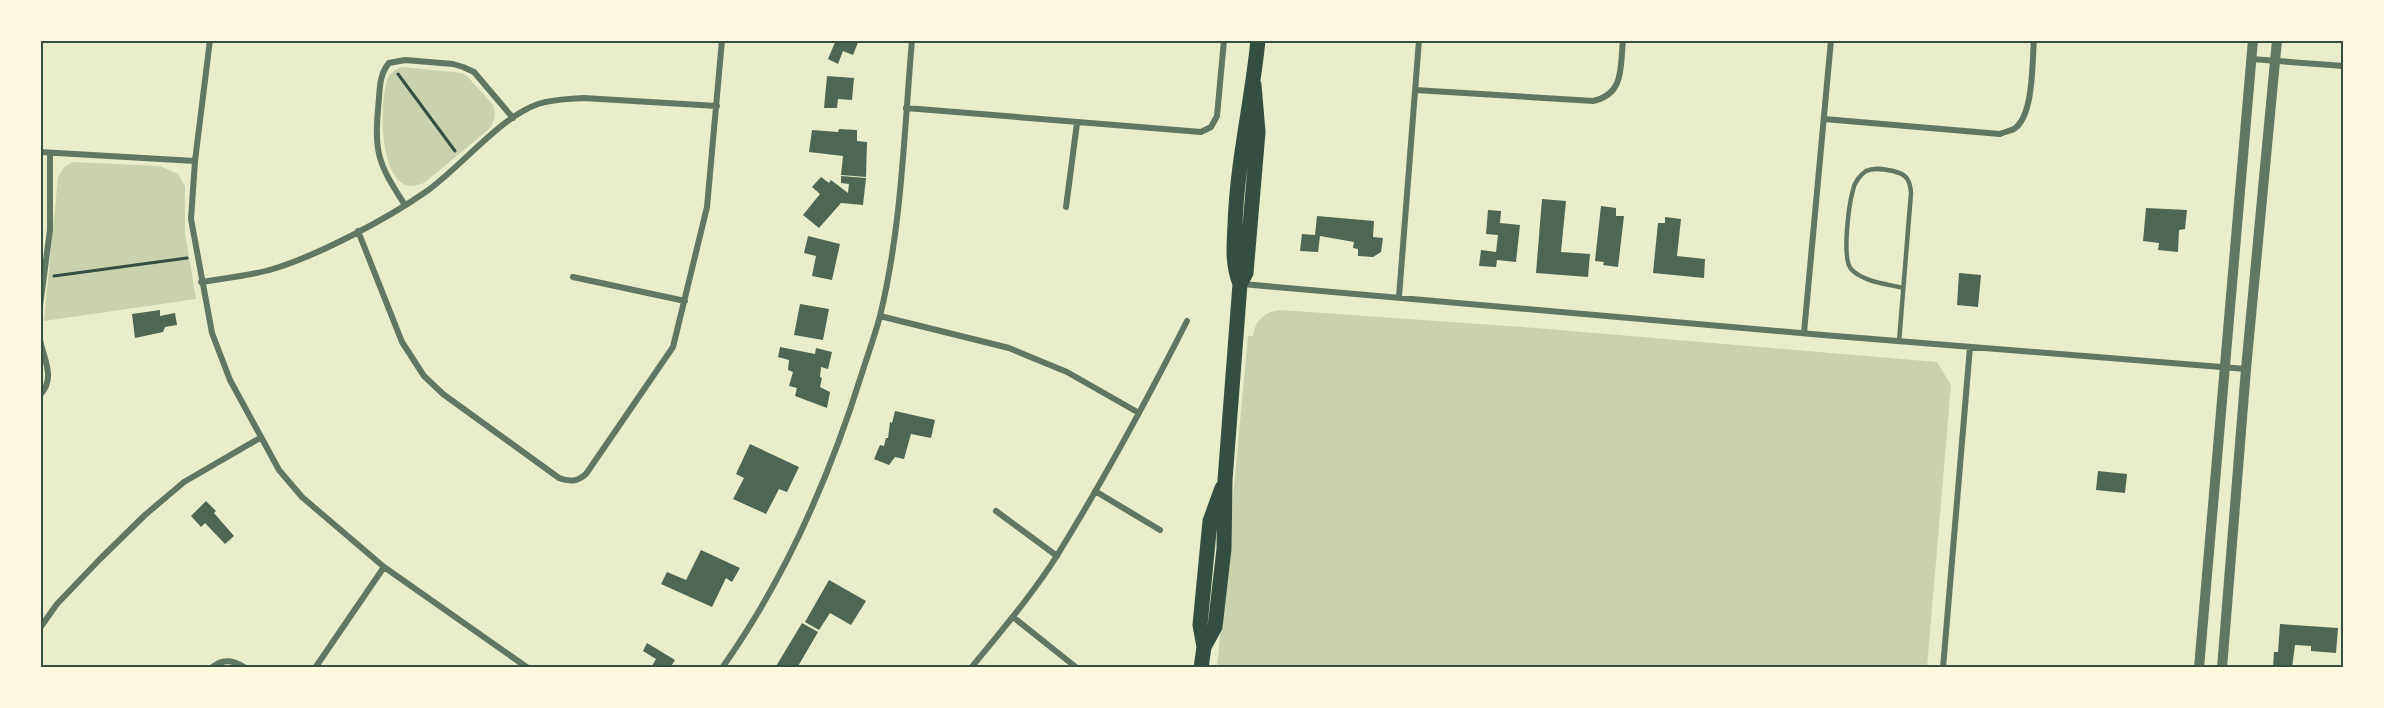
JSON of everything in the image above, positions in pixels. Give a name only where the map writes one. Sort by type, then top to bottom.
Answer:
[{"type":"main road","points":[[1201,668],[1204,647],[1215,627],[1224,549],[1225,480],[1240,284],[1234,263],[1236,187],[1254,85],[1258,40]]},
{"type":"street","points":[[210,40],[195,161],[191,219],[201,282],[212,333],[221,361],[260,438],[293,488],[384,567],[528,668]]},
{"type":"street","points":[[358,231],[402,342],[424,376],[443,394],[559,478],[569,482],[579,480],[586,474],[672,347],[707,207],[722,40]]},
{"type":"street","points":[[722,668],[746,633],[803,526],[843,431],[880,316],[897,211],[912,40]]},
{"type":"street","points":[[906,108],[1196,133],[1211,127],[1218,110],[1224,40]]},
{"type":"street","points":[[1399,297],[1419,40]]},
{"type":"street","points":[[1415,90],[1593,101],[1604,99],[1613,92],[1619,80],[1623,40]]},
{"type":"street","points":[[1804,333],[1831,40]]},
{"type":"street","points":[[1824,119],[2000,134],[2015,128],[2025,115],[2030,96],[2034,40]]},
{"type":"street","points":[[2199,668],[2253,40]]},
{"type":"street","points":[[2222,668],[2246,369],[2277,40]]},
{"type":"street","points":[[2251,59],[2343,66]]},
{"type":"street","points":[[405,205],[381,165],[375,135],[381,75],[389,63],[405,60],[463,67],[474,72],[513,118]]},
{"type":"street","points":[[201,282],[271,270],[358,231],[428,190],[513,118],[537,105],[562,99],[652,100],[717,106]]},
{"type":"street","points":[[1066,207],[1077,123]]},
{"type":"street","points":[[40,152],[195,161]]},
{"type":"street","points":[[40,306],[50,230],[50,153]]},
{"type":"street","points":[[573,277],[685,301]]},
{"type":"street","points":[[1240,284],[1899,342],[2246,369]]},
{"type":"street","points":[[880,316],[1010,348],[1067,372],[1139,413]]},
{"type":"street","points":[[972,668],[1057,556],[1139,413],[1187,321]]},
{"type":"street","points":[[40,340],[49,376],[47,387],[40,395]]},
{"type":"street","points":[[1943,668],[1970,347]]},
{"type":"street","points":[[40,628],[57,604],[145,515],[184,482],[260,438]]},
{"type":"street","points":[[1095,491],[1160,530]]},
{"type":"street","points":[[996,511],[1057,556]]},
{"type":"street","points":[[315,668],[384,567]]},
{"type":"street","points":[[1012,617],[1077,668]]},
{"type":"street","points":[[211,668],[217,662],[226,660],[235,661],[246,668]]},
{"type":"lane","points":[[1899,342],[1904,288],[1910,184],[1907,177],[1901,173],[1873,169],[1864,172],[1853,189],[1846,247],[1848,266],[1853,272],[1863,277],[1904,288]]},
{"type":"path","points":[[389,63],[462,161]]},
{"type":"path","points":[[44,278],[197,257]]},
{"type":"green space","points":[[402,67],[462,73],[493,105],[494,112],[494,121],[489,129],[424,183],[409,186],[398,179],[390,166],[383,128],[383,108],[388,78]]},
{"type":"green space","points":[[73,162],[160,166],[178,174],[185,186],[185,233],[196,299],[44,321],[58,177],[64,167]]},
{"type":"green space","points":[[1280,310],[1536,328],[1937,362],[1951,385],[1927,667],[1217,668],[1248,336],[1253,336],[1258,321]]},
{"type":"building","points":[[836,40],[859,40],[853,55],[843,51],[838,64],[828,59]]},
{"type":"building","points":[[827,76],[854,78],[852,100],[838,99],[837,108],[824,108]]},
{"type":"building","points":[[839,129],[857,130],[857,141],[867,142],[866,177],[841,175],[843,156],[809,152],[812,130],[838,132]]},
{"type":"building","points":[[841,176],[866,178],[863,205],[841,203],[819,228],[803,215],[820,194],[812,187],[821,177],[829,183],[831,180],[848,193],[849,184],[841,183]]},
{"type":"building","points":[[1542,199],[1566,201],[1561,252],[1590,254],[1588,277],[1536,273]]},
{"type":"building","points":[[1601,206],[1616,208],[1616,216],[1624,216],[1618,267],[1603,265],[1604,262],[1595,261]]},
{"type":"building","points":[[2146,208],[2187,210],[2185,229],[2179,230],[2178,252],[2158,250],[2159,243],[2143,241]]},
{"type":"building","points":[[1488,210],[1501,211],[1500,223],[1520,225],[1516,262],[1497,260],[1496,267],[1479,266],[1481,250],[1496,252],[1498,235],[1486,234]]},
{"type":"building","points":[[1317,216],[1374,221],[1373,237],[1383,238],[1381,252],[1373,257],[1358,256],[1358,249],[1353,248],[1354,242],[1320,236],[1318,252],[1300,251],[1302,234],[1315,235]]},
{"type":"building","points":[[1665,217],[1681,219],[1677,256],[1705,259],[1704,278],[1653,273],[1658,223],[1665,223]]},
{"type":"building","points":[[808,236],[840,244],[832,280],[812,276],[816,256],[804,253]]},
{"type":"building","points":[[1959,273],[1981,275],[1978,307],[1957,305]]},
{"type":"building","points":[[800,304],[829,309],[823,340],[794,335]]},
{"type":"building","points":[[160,310],[160,316],[175,313],[177,325],[165,327],[163,332],[135,338],[132,314]]},
{"type":"building","points":[[780,347],[815,354],[816,348],[832,352],[828,369],[821,367],[820,377],[822,378],[820,387],[830,392],[827,408],[795,396],[797,388],[789,386],[793,372],[788,370],[789,360],[778,357]]},
{"type":"building","points":[[895,411],[935,420],[931,438],[911,434],[904,459],[895,457],[889,465],[874,459],[880,445],[884,446],[888,438],[890,422],[892,423]]},
{"type":"building","points":[[750,444],[799,467],[787,492],[779,489],[766,514],[733,499],[744,478],[736,474]]},
{"type":"building","points":[[2098,471],[2127,474],[2125,493],[2096,490]]},
{"type":"building","points":[[206,501],[234,536],[225,544],[205,523],[201,527],[191,516]]},
{"type":"building","points":[[701,550],[740,568],[732,582],[726,578],[712,607],[661,584],[667,572],[686,580]]},
{"type":"building","points":[[829,580],[866,601],[851,625],[830,613],[819,630],[805,622]]},
{"type":"building","points":[[802,623],[818,632],[797,668],[775,668]]},
{"type":"building","points":[[2280,624],[2338,628],[2336,653],[2311,651],[2311,646],[2295,645],[2292,668],[2273,668],[2274,652],[2278,652]]},
{"type":"building","points":[[647,643],[675,660],[670,668],[648,668],[656,659],[643,651]]}]
